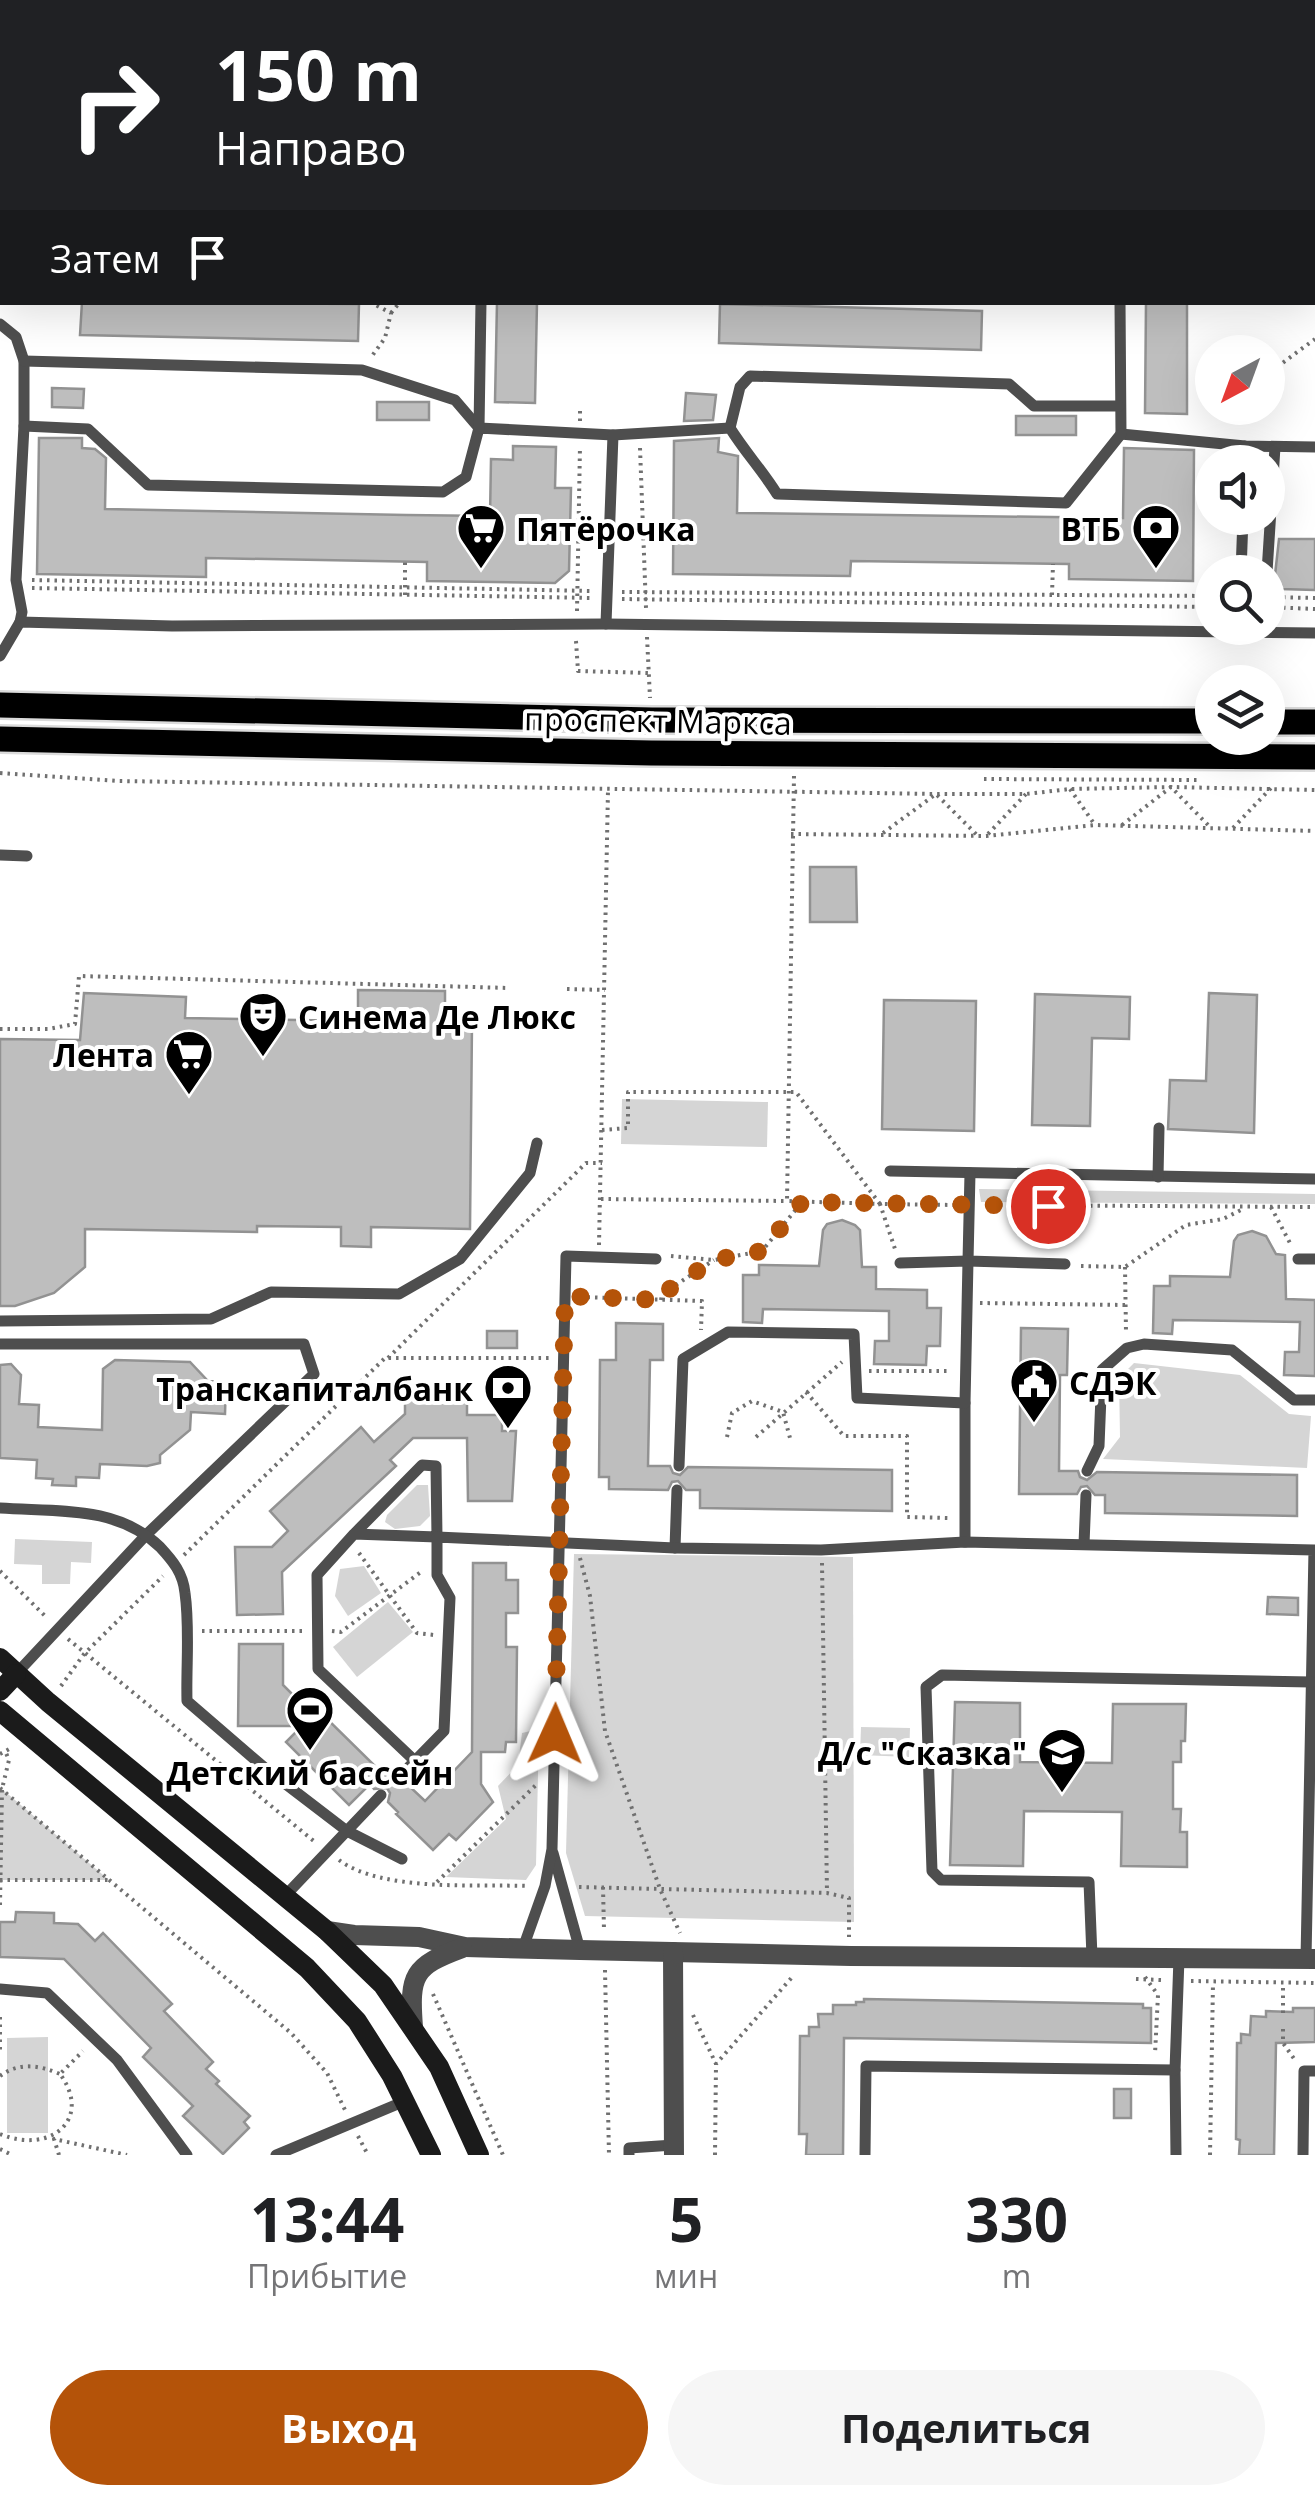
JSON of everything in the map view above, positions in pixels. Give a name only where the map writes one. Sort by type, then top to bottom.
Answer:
[{"type":"main road","name":"проспект Маркса","points":[[0,706],[633,720],[1195,722]]},
{"type":"main road","points":[[1285,722],[1315,722]]},
{"type":"main road","name":"проспект Маркса","points":[[0,739],[651,754],[1315,757]]},
{"type":"main road","points":[[0,1658],[326,1931],[384,1985],[440,2067],[479,2155]]},
{"type":"main road","points":[[0,1691],[16,1674]]},
{"type":"main road","points":[[0,1711],[307,1968],[357,2021],[405,2101],[431,2155]]},
{"type":"street","points":[[326,1931],[354,1936],[419,1937],[465,1947],[851,1956],[1310,1959]]},
{"type":"street","points":[[414,2027],[411,1996],[417,1974],[431,1959],[465,1947]]},
{"type":"street","points":[[674,2150],[681,1952]]},
{"type":"lane","points":[[24,426],[88,428],[148,486],[443,492],[466,477],[478,428],[481,305]]},
{"type":"lane","points":[[1119,406],[1034,406],[1009,384],[750,376],[740,387],[730,428],[777,494],[1066,503],[1122,434],[1120,305]]},
{"type":"lane","points":[[0,324],[16,338],[24,361],[16,580],[22,612],[0,656]]},
{"type":"lane","points":[[24,361],[362,370],[456,400],[478,428],[613,434],[730,428]]},
{"type":"lane","points":[[606,624],[613,434]]},
{"type":"lane","points":[[1122,434],[1235,445]]},
{"type":"lane","points":[[1285,447],[1315,447]]},
{"type":"lane","points":[[20,622],[1195,629]]},
{"type":"lane","points":[[1285,631],[1315,633]]},
{"type":"lane","points":[[0,856],[27,856]]},
{"type":"lane","points":[[1158,1177],[1159,1128]]},
{"type":"lane","points":[[0,1322],[211,1318],[271,1292],[400,1294],[460,1259],[530,1173],[537,1143]]},
{"type":"lane","points":[[890,1171],[1315,1180]]},
{"type":"lane","points":[[966,1542],[970,1173]]},
{"type":"lane","points":[[523,1948],[545,1886],[552,1849],[566,1256],[656,1259]]},
{"type":"lane","points":[[1298,1258],[1315,1259]]},
{"type":"lane","points":[[900,1262],[1064,1264]]},
{"type":"lane","points":[[678,1466],[684,1358],[728,1332],[854,1334],[857,1398],[965,1403]]},
{"type":"lane","points":[[0,1344],[304,1344],[314,1374],[147,1534],[16,1674]]},
{"type":"lane","points":[[1087,1471],[1099,1446],[1102,1370],[1127,1348],[1144,1344],[1232,1350],[1294,1400],[1315,1400]]},
{"type":"lane","points":[[400,1776],[415,1761],[444,1731],[450,1598],[437,1575],[436,1466],[422,1465],[318,1575],[318,1669],[415,1761]]},
{"type":"lane","points":[[675,1548],[678,1490]]},
{"type":"lane","points":[[1084,1544],[1086,1494]]},
{"type":"lane","points":[[0,1508],[103,1515],[147,1534],[176,1563],[185,1591],[187,1701],[347,1831],[402,1859]]},
{"type":"lane","points":[[352,1536],[675,1548],[822,1550],[966,1542],[1314,1550],[1310,1959]]},
{"type":"lane","points":[[1092,1957],[1089,1882],[941,1880],[932,1871],[926,1687],[942,1675],[1310,1682]]},
{"type":"lane","points":[[284,1898],[381,1796]]},
{"type":"lane","points":[[552,1849],[580,1950]]},
{"type":"lane","points":[[1176,2155],[1179,1958]]},
{"type":"lane","points":[[0,1989],[48,1993],[118,2060],[187,2155]]},
{"type":"lane","points":[[865,2155],[866,2066],[1175,2070]]},
{"type":"lane","points":[[1303,2155],[1304,2071],[1315,2071]]},
{"type":"lane","points":[[276,2155],[405,2101]]},
{"type":"lane","points":[[629,2155],[629,2148],[674,2150]]},
{"type":"path","points":[[376,305],[391,313]]},
{"type":"path","points":[[362,370],[385,338],[391,313],[398,305]]},
{"type":"path","points":[[1285,362],[1315,339]]},
{"type":"path","points":[[580,410],[578,671],[648,674]]},
{"type":"path","points":[[405,562],[405,591]]},
{"type":"path","points":[[1052,564],[1052,594]]},
{"type":"path","points":[[16,580],[405,591],[1195,596]]},
{"type":"path","points":[[1285,597],[1315,598]]},
{"type":"path","points":[[1285,608],[1315,608]]},
{"type":"path","points":[[0,773],[120,781],[608,790],[1026,794],[1070,788],[1171,786],[1313,791]]},
{"type":"path","points":[[1121,826],[1171,786]]},
{"type":"path","points":[[1171,786],[1212,828]]},
{"type":"path","points":[[1070,788],[1095,825]]},
{"type":"path","points":[[1232,829],[1271,788]]},
{"type":"path","points":[[598,1257],[608,790]]},
{"type":"path","points":[[787,1202],[794,791]]},
{"type":"path","points":[[880,835],[936,794]]},
{"type":"path","points":[[936,794],[978,836]]},
{"type":"path","points":[[986,836],[1026,794]]},
{"type":"path","points":[[791,834],[986,836],[1095,825],[1315,831]]},
{"type":"path","points":[[0,1029],[48,1029],[75,1024],[79,976],[509,988]]},
{"type":"path","points":[[567,989],[606,990]]},
{"type":"path","points":[[602,1130],[628,1128],[628,1092],[796,1092],[880,1204],[900,1262]]},
{"type":"path","points":[[48,1702],[84,1654],[371,1370],[388,1358],[586,1163],[602,1163]]},
{"type":"path","points":[[601,1199],[1315,1207]]},
{"type":"path","points":[[656,1259],[664,1255],[714,1260],[762,1251],[802,1202]]},
{"type":"path","points":[[1271,1207],[1298,1258]]},
{"type":"path","points":[[1064,1264],[1124,1267],[1186,1225],[1223,1219],[1246,1208]]},
{"type":"path","points":[[662,1300],[662,1294],[714,1260]]},
{"type":"path","points":[[1124,1267],[1127,1348]]},
{"type":"path","points":[[565,1296],[702,1301],[700,1348]]},
{"type":"path","points":[[966,1302],[1126,1306]]},
{"type":"path","points":[[388,1358],[564,1358]]},
{"type":"path","points":[[756,1436],[838,1362],[855,1362],[869,1372],[948,1372]]},
{"type":"path","points":[[806,1392],[844,1436],[907,1436],[906,1517],[966,1519]]},
{"type":"path","points":[[727,1437],[732,1413],[752,1401],[783,1412]]},
{"type":"path","points":[[783,1412],[790,1438]]},
{"type":"path","points":[[352,1536],[387,1596],[416,1632],[448,1636]]},
{"type":"path","points":[[576,1544],[590,1596],[605,1731],[681,1952]]},
{"type":"path","points":[[822,1550],[827,1894],[849,1898],[851,1956]]},
{"type":"path","points":[[0,1905],[1,1789],[9,1760],[3,1754],[24,1732]]},
{"type":"path","points":[[437,1882],[543,1778]]},
{"type":"path","points":[[1,1789],[290,2033],[326,2073],[368,2155]]},
{"type":"path","points":[[0,1880],[109,1880]]},
{"type":"path","points":[[602,1887],[609,2155]]},
{"type":"path","points":[[1210,2155],[1214,1958]]},
{"type":"path","points":[[716,2064],[792,1976],[812,1975]]},
{"type":"path","points":[[1284,1982],[1284,2014]]},
{"type":"path","points":[[430,1988],[503,2155]]},
{"type":"path","points":[[691,2011],[716,2064],[714,2155]]},
{"type":"path","points":[[0,2016],[0,2054]]},
{"type":"path","points":[[1283,2029],[1283,2043],[1294,2060]]},
{"type":"path","points":[[60,2074],[96,2038]]},
{"type":"path","points":[[0,2076],[14,2067],[30,2066],[60,2074],[70,2088],[72,2105],[68,2122],[54,2139],[36,2146],[18,2145],[0,2134]]},
{"type":"path","points":[[54,2139],[59,2155]]},
{"type":"path","points":[[54,2139],[127,2155]]},
{"type":"path","points":[[0,2150],[12,2155]]},
{"type":"shaded area","points":[[622,1099],[768,1102],[767,1147],[621,1144]]},
{"type":"shaded area","points":[[979,1189],[1315,1194],[1315,1204],[981,1202]]},
{"type":"shaded area","points":[[1134,1363],[1240,1375],[1289,1414],[1311,1416],[1307,1468],[1103,1459],[1120,1437],[1119,1378]]},
{"type":"shaded area","points":[[417,1485],[428,1485],[430,1516],[420,1526],[395,1529],[385,1522],[387,1515]]},
{"type":"shaded area","points":[[15,1539],[92,1542],[91,1563],[71,1562],[70,1584],[42,1584],[42,1565],[14,1564]]},
{"type":"shaded area","points":[[574,1554],[853,1557],[854,1922],[585,1916],[566,1853]]},
{"type":"shaded area","points":[[364,1566],[381,1593],[348,1616],[335,1596],[340,1569]]},
{"type":"shaded area","points":[[388,1602],[413,1632],[357,1677],[333,1647]]},
{"type":"shaded area","points":[[861,1727],[910,1728],[909,1757],[860,1755]]},
{"type":"shaded area","points":[[539,1729],[536,1865],[526,1880],[446,1877],[506,1819],[498,1786],[518,1765],[522,1733]]},
{"type":"shaded area","points":[[2,1789],[109,1880],[0,1880]]},
{"type":"shaded area","points":[[48,2037],[48,2133],[7,2133],[7,2038]]},
{"type":"building","points":[[82,305],[359,305],[358,341],[80,335]]},
{"type":"building","points":[[497,305],[537,305],[535,403],[495,402]]},
{"type":"building","points":[[720,305],[982,311],[981,350],[719,343]]},
{"type":"building","points":[[1146,305],[1187,305],[1187,414],[1145,413]]},
{"type":"building","points":[[52,388],[84,389],[83,408],[52,407]]},
{"type":"building","points":[[686,393],[716,395],[713,420],[684,421]]},
{"type":"building","points":[[377,402],[429,402],[429,420],[377,420]]},
{"type":"building","points":[[1016,416],[1076,416],[1076,435],[1016,435]]},
{"type":"building","points":[[39,438],[82,438],[82,448],[95,449],[106,458],[105,509],[406,515],[490,516],[491,459],[513,460],[513,446],[556,447],[555,488],[571,488],[569,571],[555,583],[427,581],[427,562],[206,558],[206,577],[37,574]]},
{"type":"building","points":[[719,438],[718,452],[738,456],[737,513],[1123,518],[1124,448],[1194,450],[1193,581],[1069,579],[1069,564],[851,561],[850,576],[673,574],[674,441]]},
{"type":"building","points":[[1279,539],[1315,539],[1315,590],[1285,589],[1285,555],[1277,555]]},
{"type":"building","points":[[810,867],[856,867],[857,922],[810,922]]},
{"type":"building","points":[[358,990],[445,991],[445,1022],[472,1023],[470,1229],[371,1227],[371,1247],[341,1246],[341,1227],[257,1226],[257,1232],[85,1229],[85,1267],[54,1293],[15,1306],[0,1306],[0,1039],[80,1040],[84,993],[186,997],[185,1018],[358,1021]]},
{"type":"building","points":[[1209,993],[1257,995],[1254,1133],[1168,1129],[1170,1080],[1206,1081]]},
{"type":"building","points":[[1035,994],[1130,997],[1129,1039],[1092,1038],[1090,1126],[1032,1125]]},
{"type":"building","points":[[884,1000],[976,1001],[974,1131],[882,1129]]},
{"type":"building","points":[[842,1220],[860,1230],[862,1267],[876,1267],[876,1289],[927,1290],[927,1308],[941,1308],[940,1346],[927,1346],[926,1365],[874,1364],[875,1341],[889,1341],[889,1311],[763,1309],[762,1323],[743,1322],[743,1275],[759,1275],[759,1265],[819,1266],[823,1230],[827,1224]]},
{"type":"building","points":[[1252,1231],[1266,1236],[1276,1254],[1285,1255],[1286,1299],[1315,1300],[1315,1376],[1284,1375],[1285,1352],[1299,1352],[1300,1322],[1173,1320],[1172,1334],[1153,1333],[1154,1286],[1170,1286],[1170,1276],[1230,1277],[1234,1241],[1238,1235]]},
{"type":"building","points":[[616,1323],[663,1324],[663,1360],[650,1360],[648,1466],[670,1466],[673,1473],[680,1475],[688,1467],[892,1470],[892,1511],[700,1508],[700,1490],[686,1490],[678,1481],[672,1482],[668,1490],[609,1489],[609,1477],[599,1477],[600,1360],[616,1360]]},
{"type":"building","points":[[1021,1328],[1068,1329],[1067,1375],[1060,1375],[1059,1471],[1078,1471],[1087,1480],[1097,1472],[1297,1475],[1297,1516],[1105,1513],[1105,1495],[1095,1495],[1087,1486],[1077,1494],[1019,1494]]},
{"type":"building","points":[[487,1331],[517,1331],[517,1348],[487,1348]]},
{"type":"building","points":[[115,1360],[190,1362],[208,1381],[226,1382],[225,1414],[191,1412],[190,1430],[160,1455],[160,1463],[100,1464],[99,1478],[76,1477],[76,1486],[52,1485],[53,1479],[36,1478],[37,1460],[0,1458],[0,1365],[11,1364],[21,1375],[19,1404],[39,1405],[38,1427],[102,1430],[103,1369]]},
{"type":"building","points":[[405,1391],[467,1391],[467,1415],[502,1415],[502,1431],[516,1431],[512,1501],[468,1501],[467,1438],[413,1438],[390,1460],[396,1466],[282,1572],[283,1614],[237,1615],[235,1547],[272,1547],[288,1531],[270,1511],[361,1427],[374,1442],[405,1414]]},
{"type":"building","points":[[473,1563],[506,1563],[506,1580],[518,1580],[518,1613],[506,1613],[506,1647],[517,1647],[516,1742],[506,1742],[505,1752],[481,1752],[481,1784],[493,1802],[456,1840],[449,1834],[433,1850],[396,1814],[388,1802],[387,1788],[374,1789],[370,1784],[349,1805],[286,1742],[302,1726],[238,1726],[239,1644],[283,1644],[283,1685],[313,1715],[318,1710],[382,1773],[389,1766],[394,1783],[406,1783],[425,1801],[472,1752]]},
{"type":"building","points":[[1268,1597],[1298,1598],[1298,1615],[1267,1614]]},
{"type":"building","points":[[955,1702],[1020,1703],[1020,1762],[1112,1763],[1113,1704],[1186,1704],[1181,1762],[1173,1762],[1173,1809],[1181,1809],[1180,1832],[1187,1832],[1187,1867],[1121,1866],[1122,1812],[1024,1811],[1023,1866],[950,1865]]},
{"type":"building","points":[[16,1912],[54,1913],[54,1923],[78,1924],[95,1941],[103,1933],[172,2004],[164,2011],[213,2062],[206,2069],[219,2081],[216,2084],[250,2116],[244,2122],[249,2128],[223,2154],[183,2116],[193,2106],[143,2057],[151,2048],[64,1959],[0,1957],[0,1922],[15,1922]]},
{"type":"building","points":[[864,1999],[1143,2004],[1143,2008],[1151,2008],[1151,2043],[844,2038],[843,2155],[806,2155],[807,2134],[799,2134],[800,2036],[809,2036],[809,2027],[819,2027],[818,2014],[833,2014],[833,2005],[856,2005]]},
{"type":"building","points":[[1293,2008],[1315,2008],[1315,2042],[1276,2043],[1274,2155],[1239,2155],[1237,2043],[1241,2043],[1241,2034],[1250,2035],[1251,2016],[1266,2017],[1266,2011],[1293,2012]]},
{"type":"building","points":[[1114,2089],[1131,2089],[1131,2118],[1114,2118]]},
{"type":"place","name":"Пятёрочка","points":[[481,570]]},
{"type":"place","name":"ВТБ","points":[[1156,570]]},
{"type":"place","name":"Синема Де Люкс","points":[[263,1058]]},
{"type":"place","name":"Лента","points":[[189,1096]]},
{"type":"place","name":"СДЭК","points":[[1034,1424]]},
{"type":"place","name":"Транскапиталбанк","points":[[508,1430]]},
{"type":"place","name":"Детский бассейн","points":[[310,1752]]},
{"type":"place","name":"Д/с \"Сказка\"","points":[[1062,1794]]},
{"type":"route","points":[[555,1734],[565,1296],[662,1300],[662,1294],[714,1260],[762,1251],[802,1202],[1048,1206]]}]
